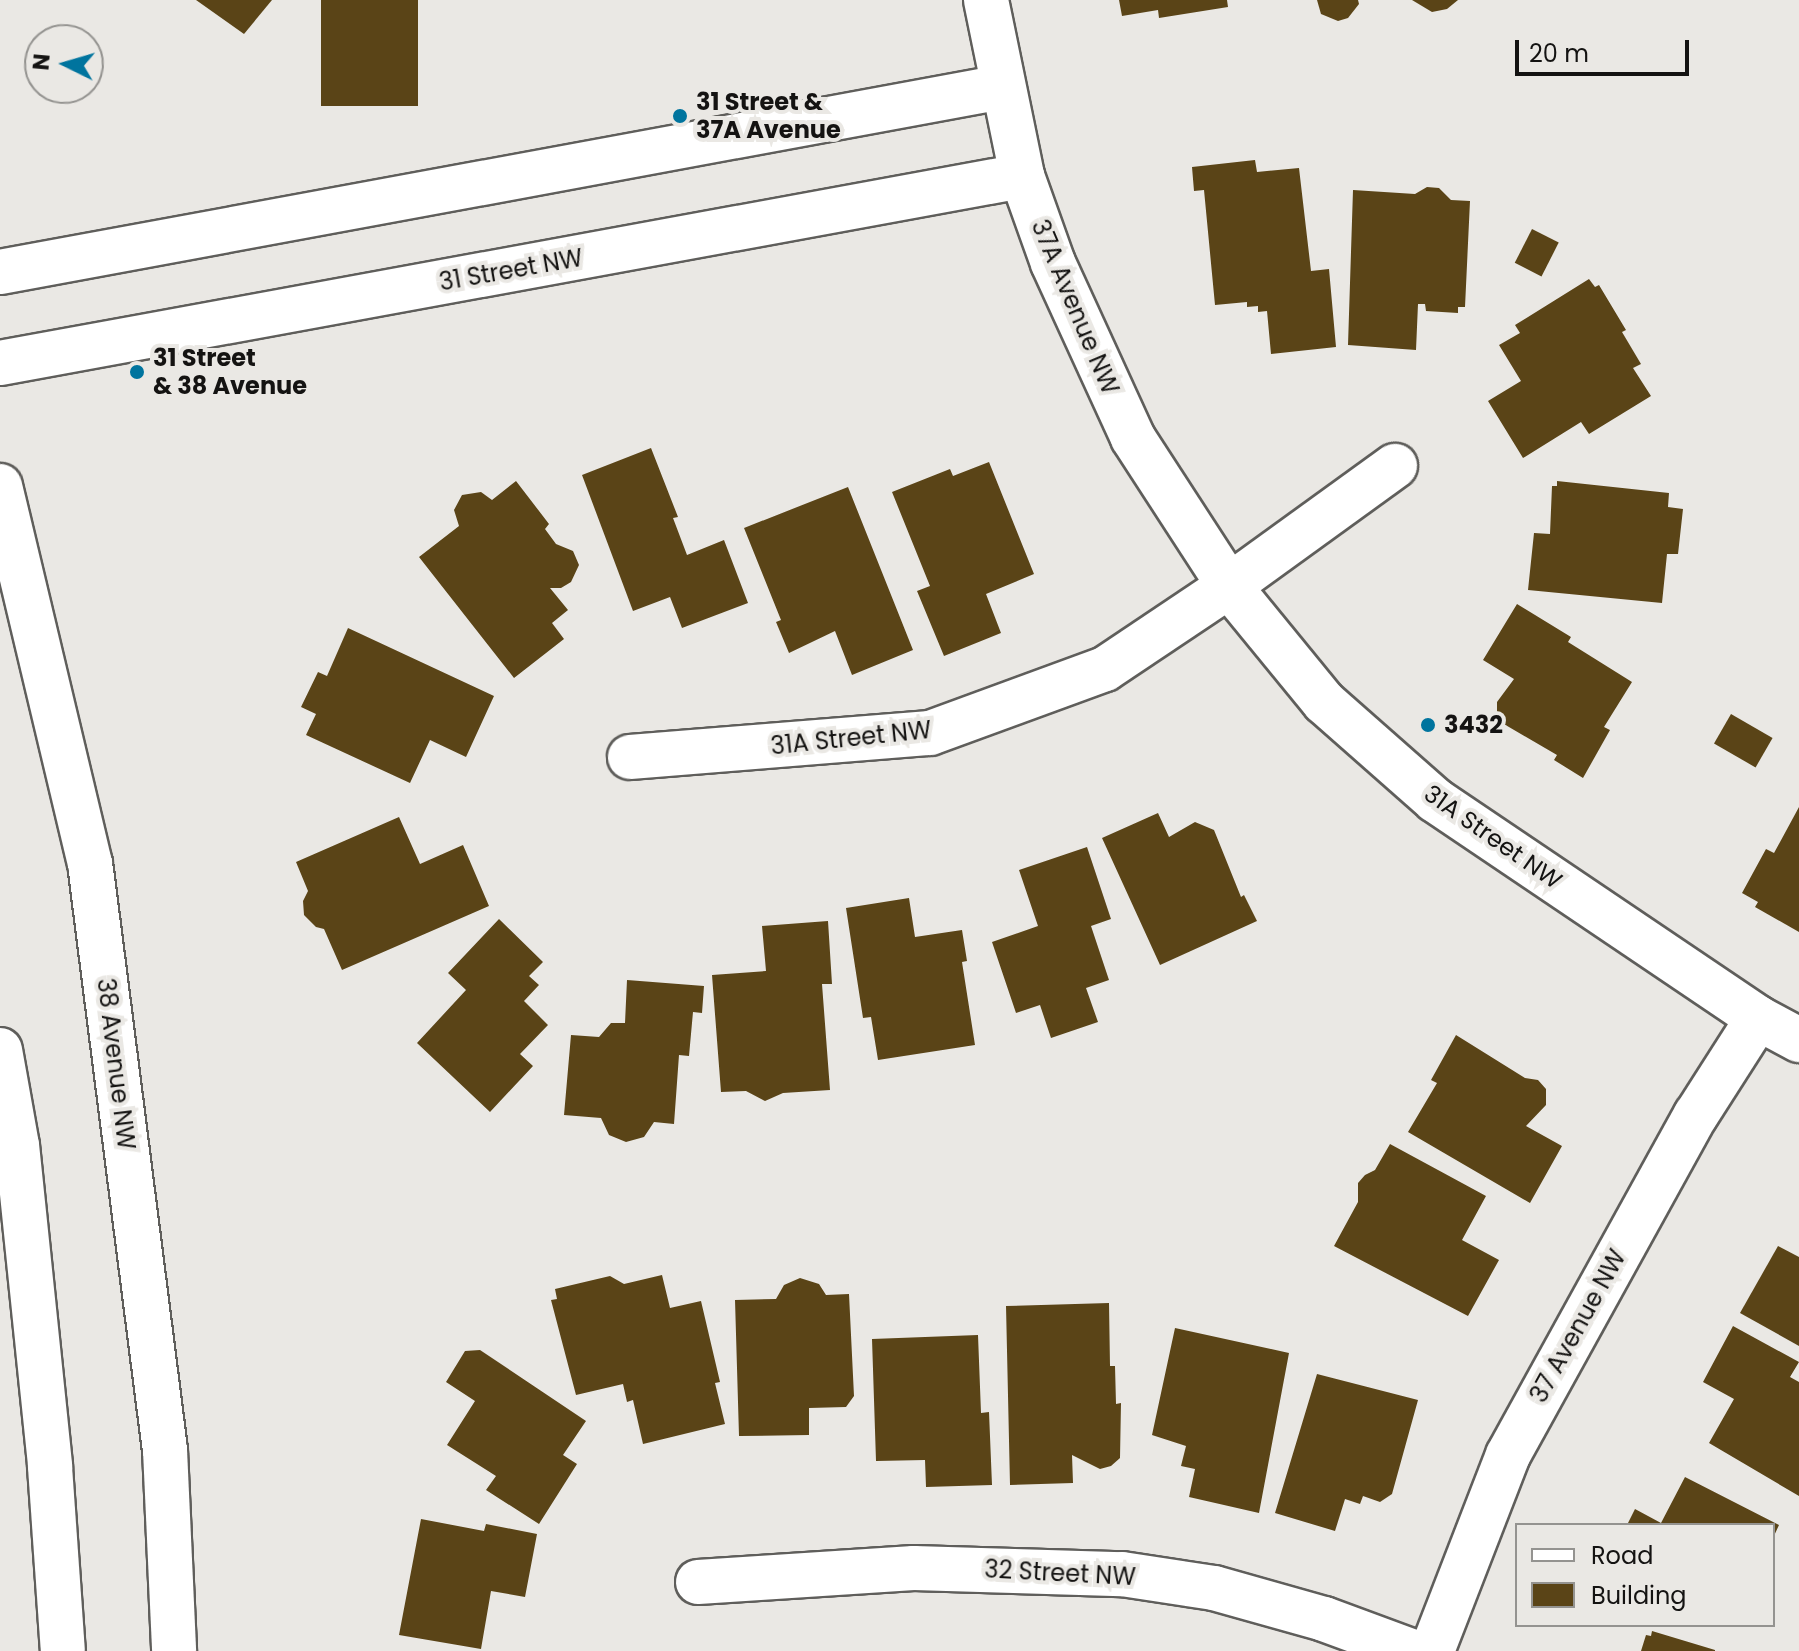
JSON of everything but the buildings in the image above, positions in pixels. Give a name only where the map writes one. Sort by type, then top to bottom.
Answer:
[{"type":"street","name":"37A Avenue NW","points":[[986,0],[1022,176],[1053,263],[1133,438],[1229,586]]},
{"type":"street","points":[[0,272],[1002,87]]},
{"type":"street","name":"31 Street NW","points":[[0,363],[1022,176]]},
{"type":"street","name":"31A Street NW","points":[[630,757],[930,733],[1105,669],[1229,586],[1395,466]]},
{"type":"street","name":"38 Avenue NW","points":[[0,486],[90,863],[165,1450],[174,1651]]},
{"type":"street","name":"31A Street NW","points":[[1229,586],[1324,702],[1435,800],[1758,1018],[1799,1040]]},
{"type":"street","name":"37 Avenue NW","points":[[1432,1651],[1508,1455],[1696,1115],[1758,1018]]},
{"type":"street","points":[[0,1050],[19,1160],[50,1467],[63,1651]]},
{"type":"street","name":"32 Street NW","points":[[698,1582],[914,1568],[1122,1574],[1214,1588],[1370,1634],[1411,1651]]},
{"type":"place","name":"31 Street & 37A Avenue","points":[[680,116]]},
{"type":"place","name":"31 Street & 38 Avenue","points":[[137,372]]},
{"type":"place","name":"3432","points":[[1428,725]]}]
